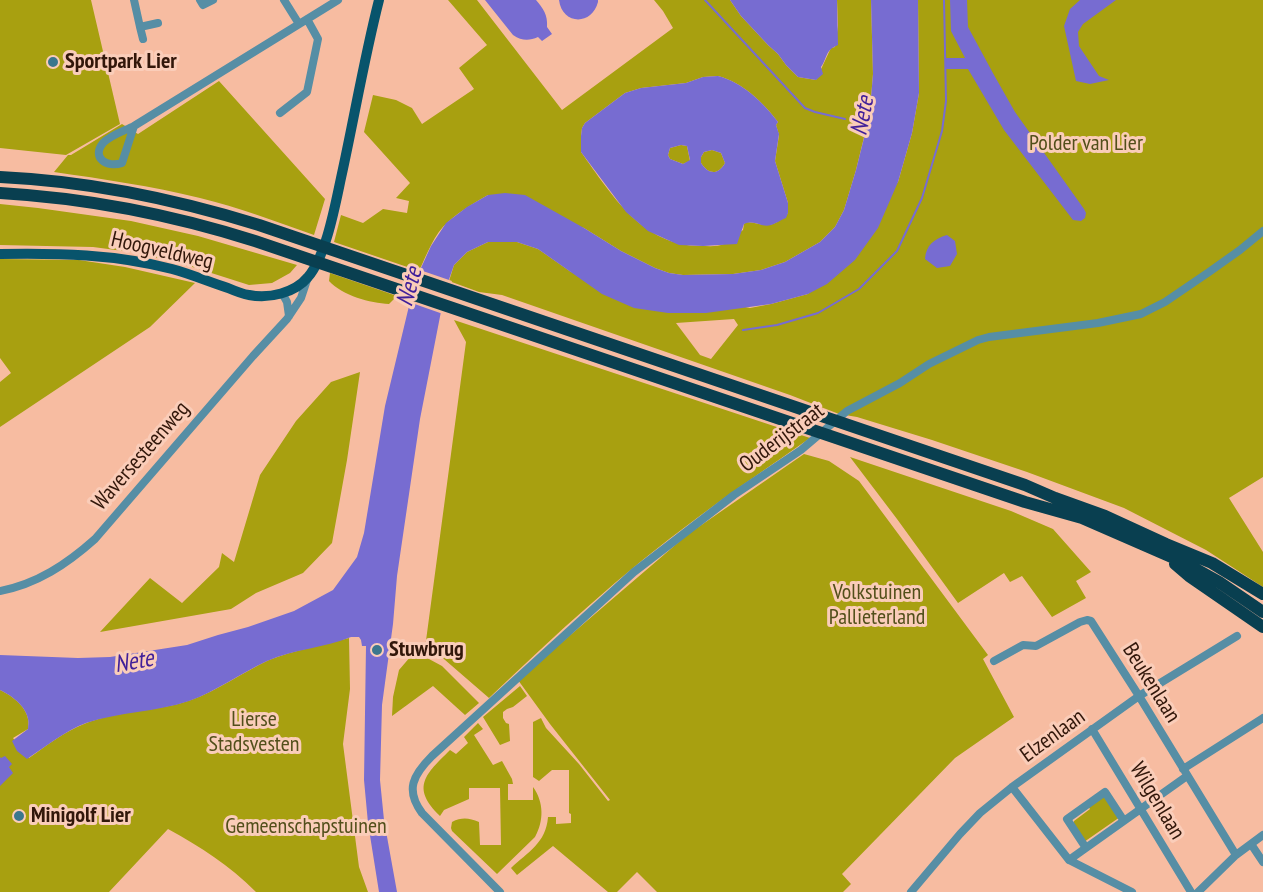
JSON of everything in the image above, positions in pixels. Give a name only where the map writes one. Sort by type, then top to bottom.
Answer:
[{"type":"highway","points":[[0,177],[51,181],[163,199],[232,216],[460,292],[1025,484],[1055,498],[1105,516],[1222,578],[1263,605]]},
{"type":"highway","points":[[0,194],[78,201],[157,215],[228,233],[1025,502],[1076,516],[1161,547],[1212,562],[1263,594]]},
{"type":"highway","points":[[1161,547],[1263,612]]},
{"type":"highway","points":[[1161,547],[1189,576],[1263,627]]},
{"type":"main road","name":"Waversesteenweg","points":[[308,277],[320,254],[333,218],[379,0]]},
{"type":"main road","name":"Hoogveldweg","points":[[0,254],[64,254],[129,260],[171,269],[248,295],[262,296],[282,292],[298,285],[308,277]]},
{"type":"street","points":[[134,0],[143,39]]},
{"type":"street","points":[[200,0],[203,5],[213,0]]},
{"type":"street","points":[[284,0],[299,24]]},
{"type":"street","points":[[134,126],[122,164],[105,163],[100,159],[99,152],[102,144],[112,137],[134,126],[338,0]]},
{"type":"street","points":[[280,113],[307,92],[318,39],[307,19]]},
{"type":"street","points":[[140,27],[158,23]]},
{"type":"street","name":"Ouderijstraat","points":[[500,892],[418,808],[413,797],[414,780],[420,768],[432,756],[628,576],[734,495],[801,450],[847,411],[900,383],[929,364],[989,337],[1098,323],[1141,314],[1164,302],[1209,272],[1263,231]]},
{"type":"street","name":"Waversesteenweg","points":[[0,591],[35,581],[57,569],[95,540],[289,316],[301,298],[308,277]]},
{"type":"street","points":[[282,292],[287,302],[289,316]]},
{"type":"street","name":"Beukenlaan","points":[[994,661],[1023,645],[1036,646],[1080,622],[1091,621],[1236,855]]},
{"type":"street","name":"Elzenlaan","points":[[911,892],[980,813],[1012,787],[1139,696],[1237,636]]},
{"type":"street","points":[[1069,860],[1263,718]]},
{"type":"street","name":"Wilgenlaan","points":[[1092,729],[1191,892]]},
{"type":"street","points":[[1012,787],[1069,860],[1132,892]]},
{"type":"street","points":[[1086,848],[1067,819],[1105,792],[1124,821]]},
{"type":"street","points":[[1198,892],[1236,855],[1263,835]]},
{"type":"street","points":[[1251,843],[1263,862]]},
{"type":"green space","name":"Sportpark Lier","points":[[0,0],[91,0],[120,124],[66,155],[0,148]]},
{"type":"green space","points":[[448,0],[477,0],[562,110],[673,28],[654,0],[730,0],[741,16],[798,77],[816,80],[831,48],[835,47],[838,26],[837,0],[871,0],[873,74],[871,98],[868,121],[844,210],[835,227],[820,242],[785,262],[761,270],[733,274],[669,273],[621,251],[584,228],[488,195],[462,211],[443,227],[431,245],[419,271],[334,242],[341,215],[363,223],[383,209],[407,213],[409,201],[396,198],[410,183],[364,132],[373,95],[396,100],[412,108],[422,124],[474,89],[459,68],[487,45]],"holes":[[[718,76],[751,94],[778,122],[776,125],[779,135],[775,161],[788,203],[788,213],[769,225],[746,222],[743,230],[719,246],[680,244],[645,228],[617,201],[581,152],[582,128],[585,123],[625,93],[641,88],[686,83],[703,77]]]},
{"type":"green space","name":"Polder van Lier","points":[[918,0],[1263,0],[1263,477],[1229,498],[1263,552],[1263,587],[1206,550],[1124,508],[932,440],[857,417],[839,414],[502,295],[479,292],[449,281],[454,265],[467,252],[488,242],[517,242],[538,249],[571,272],[750,308],[808,294],[898,182],[912,133],[919,93]],"holes":[[[734,319],[738,325],[711,359],[700,355],[676,323]]]},
{"type":"green space","points":[[219,81],[325,199],[314,235],[243,210],[200,198],[145,186],[54,172],[68,155],[122,124],[138,134]]},
{"type":"green space","points":[[687,146],[690,161],[683,164],[670,159],[668,155],[670,148]]},
{"type":"green space","points":[[712,150],[721,153],[725,163],[716,172],[710,171],[701,163],[704,152]]},
{"type":"green space","points":[[0,204],[131,221],[198,236],[297,265],[290,273],[272,283],[249,285],[180,263],[131,252],[93,247],[0,245]]},
{"type":"green space","points":[[0,259],[79,260],[125,267],[195,283],[150,327],[0,427],[0,382],[11,373],[0,358]]},
{"type":"green space","points":[[330,273],[397,296],[389,304],[357,298],[342,291],[329,281]]},
{"type":"green space","points":[[454,320],[810,438],[711,508],[643,560],[564,628],[489,698],[437,653],[425,648],[466,342]]},
{"type":"green space","points":[[360,372],[332,543],[303,573],[256,593],[231,609],[100,632],[150,578],[182,603],[219,567],[222,553],[234,562],[260,475],[296,421],[331,382]]},
{"type":"green space","name":"Volkstuinen Pallieterland","points":[[804,454],[829,461],[859,481],[988,655],[983,659],[1014,717],[955,758],[842,874],[851,884],[843,892],[657,892],[637,872],[617,892],[608,892],[553,846],[517,875],[511,868],[540,840],[547,826],[548,817],[556,817],[556,824],[571,823],[569,770],[552,770],[539,781],[533,777],[533,722],[541,718],[546,728],[579,764],[608,801],[610,800],[518,680],[687,535]]},
{"type":"green space","points":[[850,457],[1011,511],[1053,529],[1091,572],[1076,581],[1086,598],[1052,617],[1022,576],[1010,582],[1004,573],[958,603]]},
{"type":"green space","points":[[349,638],[350,689],[343,744],[359,867],[368,892],[256,892],[214,857],[168,829],[109,892],[0,892],[0,690],[17,702],[27,714],[28,729],[13,738],[29,758],[62,735],[97,719],[191,700],[269,660]]},
{"type":"green space","points":[[411,656],[429,659],[442,666],[479,703],[465,715],[433,686],[392,716],[393,697],[399,670]]},
{"type":"green space","points":[[520,686],[527,696],[503,712],[503,718],[509,724],[510,741],[500,745],[483,717]]},
{"type":"green space","points":[[478,723],[483,729],[474,735],[493,765],[502,761],[512,779],[513,784],[508,784],[508,800],[533,800],[533,787],[541,805],[541,818],[535,837],[497,874],[451,828],[452,822],[459,819],[479,822],[480,845],[501,845],[500,788],[469,788],[469,799],[444,810],[440,816],[431,806],[424,789],[428,774],[434,766],[450,750],[456,754],[468,743],[464,737]]},
{"type":"green space","points":[[1104,794],[1120,817],[1084,842],[1074,827],[1074,821],[1090,809],[1087,805]]},
{"type":"water","points":[[485,0],[536,0],[544,12],[547,27],[552,34],[542,41],[538,37],[526,40],[516,37]]},
{"type":"water","points":[[559,0],[598,0],[598,2],[590,15],[584,19],[577,19],[566,14]]},
{"type":"water","points":[[730,0],[837,0],[838,45],[828,53],[821,67],[823,74],[816,80],[798,77],[741,16]]},
{"type":"water","name":"Nete","points":[[871,0],[918,0],[919,93],[912,133],[898,182],[878,228],[855,260],[827,284],[808,294],[771,304],[706,313],[668,313],[634,308],[602,294],[538,249],[517,242],[488,242],[467,252],[454,265],[445,291],[420,419],[397,576],[382,705],[380,780],[384,820],[397,892],[379,892],[368,823],[364,780],[366,646],[362,646],[359,637],[351,637],[277,657],[189,701],[86,723],[27,759],[17,751],[12,741],[28,729],[27,714],[21,705],[0,690],[0,655],[110,657],[187,645],[294,611],[333,590],[357,557],[364,533],[385,406],[415,281],[431,246],[446,223],[467,207],[488,195],[505,193],[525,195],[621,251],[655,268],[683,275],[733,274],[761,270],[785,262],[820,242],[835,227],[844,210],[867,126],[873,74]]},
{"type":"water","points":[[950,0],[967,0],[968,27],[1015,112],[1084,209],[1085,218],[1081,221],[1073,220],[1004,130],[968,69],[946,69],[945,58],[965,58],[951,31]]},
{"type":"water","points":[[1080,0],[1116,0],[1083,24],[1078,32],[1079,46],[1099,76],[1109,80],[1090,84],[1076,81],[1064,26],[1070,9]]},
{"type":"water","points":[[718,76],[744,88],[766,107],[778,122],[776,125],[779,134],[775,161],[788,203],[788,213],[786,218],[771,225],[751,222],[744,224],[737,244],[679,245],[648,231],[626,212],[581,152],[582,128],[585,123],[625,93],[641,88],[686,83],[703,77]],"holes":[[[687,146],[690,160],[683,164],[670,159],[668,155],[670,148]],[[712,150],[721,153],[725,163],[716,172],[710,171],[701,163],[704,152]]]},
{"type":"water","points":[[947,235],[955,241],[957,254],[950,266],[937,268],[925,259],[927,250],[931,243]]},
{"type":"water","points":[[5,756],[12,764],[9,767],[13,773],[0,786],[0,757]]},
{"type":"pier","points":[[417,269],[452,281],[443,314],[406,301]]},
{"type":"waterway","name":"Nete","points":[[705,0],[805,108],[845,119]]},
{"type":"waterway","points":[[743,330],[777,325],[818,313],[859,289],[897,251],[922,198],[942,131],[946,101],[944,0]]},
{"type":"place","name":"Sportpark Lier","points":[[53,62]]},
{"type":"place","name":"Stuwbrug","points":[[377,650]]},
{"type":"place","name":"Minigolf Lier","points":[[19,816]]},
{"type":"park label","name":"Lierse Stadsvesten","points":[[254,732]]},
{"type":"park label","name":"Gemeenschapstuinen","points":[[306,827]]}]
